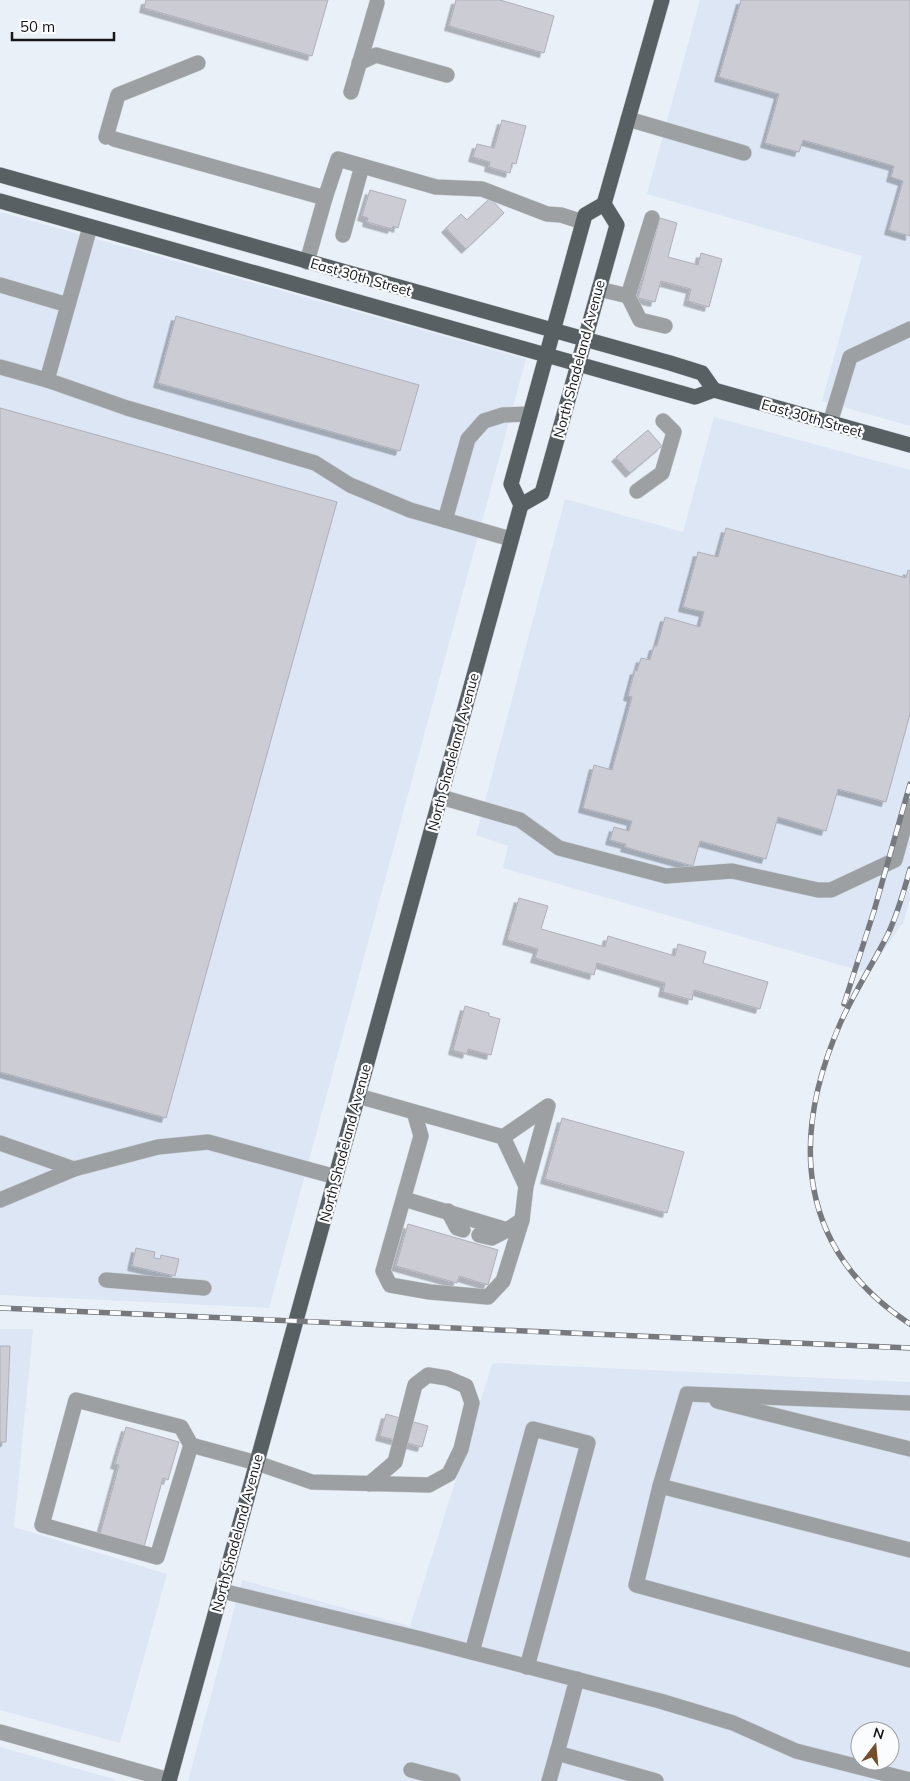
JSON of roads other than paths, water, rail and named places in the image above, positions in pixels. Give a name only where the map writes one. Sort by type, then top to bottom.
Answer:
[{"type":"main road","points":[[521,505],[510,484],[583,222],[585,215],[604,204],[662,0]]},
{"type":"main road","name":"East 30th Street","points":[[0,175],[702,373],[714,390]]},
{"type":"main road","name":"East 30th Street","points":[[0,201],[695,397],[714,390],[910,446]]},
{"type":"main road","name":"North Shadeland Avenue","points":[[169,1780],[521,505],[542,493],[585,340],[616,225],[604,204]]},
{"type":"lane","points":[[351,92],[376,3]]},
{"type":"lane","points":[[359,64],[376,56],[447,75]]},
{"type":"lane","points":[[198,63],[118,95],[110,138],[325,198]]},
{"type":"lane","points":[[628,119],[744,153]]},
{"type":"lane","points":[[308,262],[325,198],[338,159],[436,187],[482,189],[547,214],[561,215],[583,222]]},
{"type":"lane","points":[[343,235],[362,166]]},
{"type":"lane","points":[[652,218],[628,296],[640,320],[665,326]]},
{"type":"lane","points":[[47,380],[90,226]]},
{"type":"lane","points":[[0,285],[68,305]]},
{"type":"lane","points":[[599,288],[628,296]]},
{"type":"lane","points":[[830,423],[850,357],[910,329]]},
{"type":"lane","points":[[0,367],[47,380],[127,408],[315,463],[350,485],[410,510],[512,539]]},
{"type":"lane","points":[[445,520],[468,439],[484,421],[503,415],[530,414]]},
{"type":"lane","points":[[638,491],[662,473],[674,432],[663,421]]},
{"type":"lane","points":[[441,797],[520,820],[559,848],[666,876],[732,871],[818,890],[831,890],[895,860],[910,806]]},
{"type":"lane","points":[[358,1096],[502,1137],[526,1186]]},
{"type":"lane","points":[[414,1112],[421,1136],[383,1271],[390,1285],[430,1292],[488,1297],[503,1282],[522,1220],[526,1186],[548,1106],[502,1137]]},
{"type":"lane","points":[[0,1200],[74,1169],[158,1147],[208,1142],[336,1177]]},
{"type":"lane","points":[[0,1143],[74,1169]]},
{"type":"lane","points":[[404,1199],[507,1230]]},
{"type":"lane","points":[[448,1211],[457,1228],[463,1230]]},
{"type":"lane","points":[[479,1235],[492,1238],[522,1220]]},
{"type":"lane","points":[[106,1280],[204,1288]]},
{"type":"lane","points":[[191,1445],[157,1557],[42,1525],[76,1400],[181,1427],[191,1445],[312,1482],[369,1484],[429,1484],[449,1474],[461,1449],[472,1403],[466,1386],[448,1378],[428,1375],[415,1385],[395,1462],[369,1484]]},
{"type":"lane","points":[[687,1394],[910,1403]]},
{"type":"lane","points":[[687,1394],[910,1449]]},
{"type":"lane","points":[[687,1394],[660,1486],[636,1585],[910,1660]]},
{"type":"lane","points":[[472,1652],[533,1429],[588,1443],[528,1667]]},
{"type":"lane","points":[[660,1486],[910,1550]]},
{"type":"lane","points":[[222,1591],[472,1652],[733,1722],[796,1751],[910,1780]]},
{"type":"lane","points":[[549,1781],[576,1680]]},
{"type":"lane","points":[[0,1732],[169,1780]]},
{"type":"lane","points":[[556,1752],[656,1781]]},
{"type":"lane","points":[[411,1770],[453,1781]]},
{"type":"railway","points":[[844,1004],[874,911],[910,784]]},
{"type":"railway","points":[[910,869],[892,926],[845,1012],[824,1067],[814,1109],[810,1150],[814,1189],[825,1227],[844,1262],[872,1295],[910,1324]]},
{"type":"railway","points":[[0,1308],[910,1348]]}]
